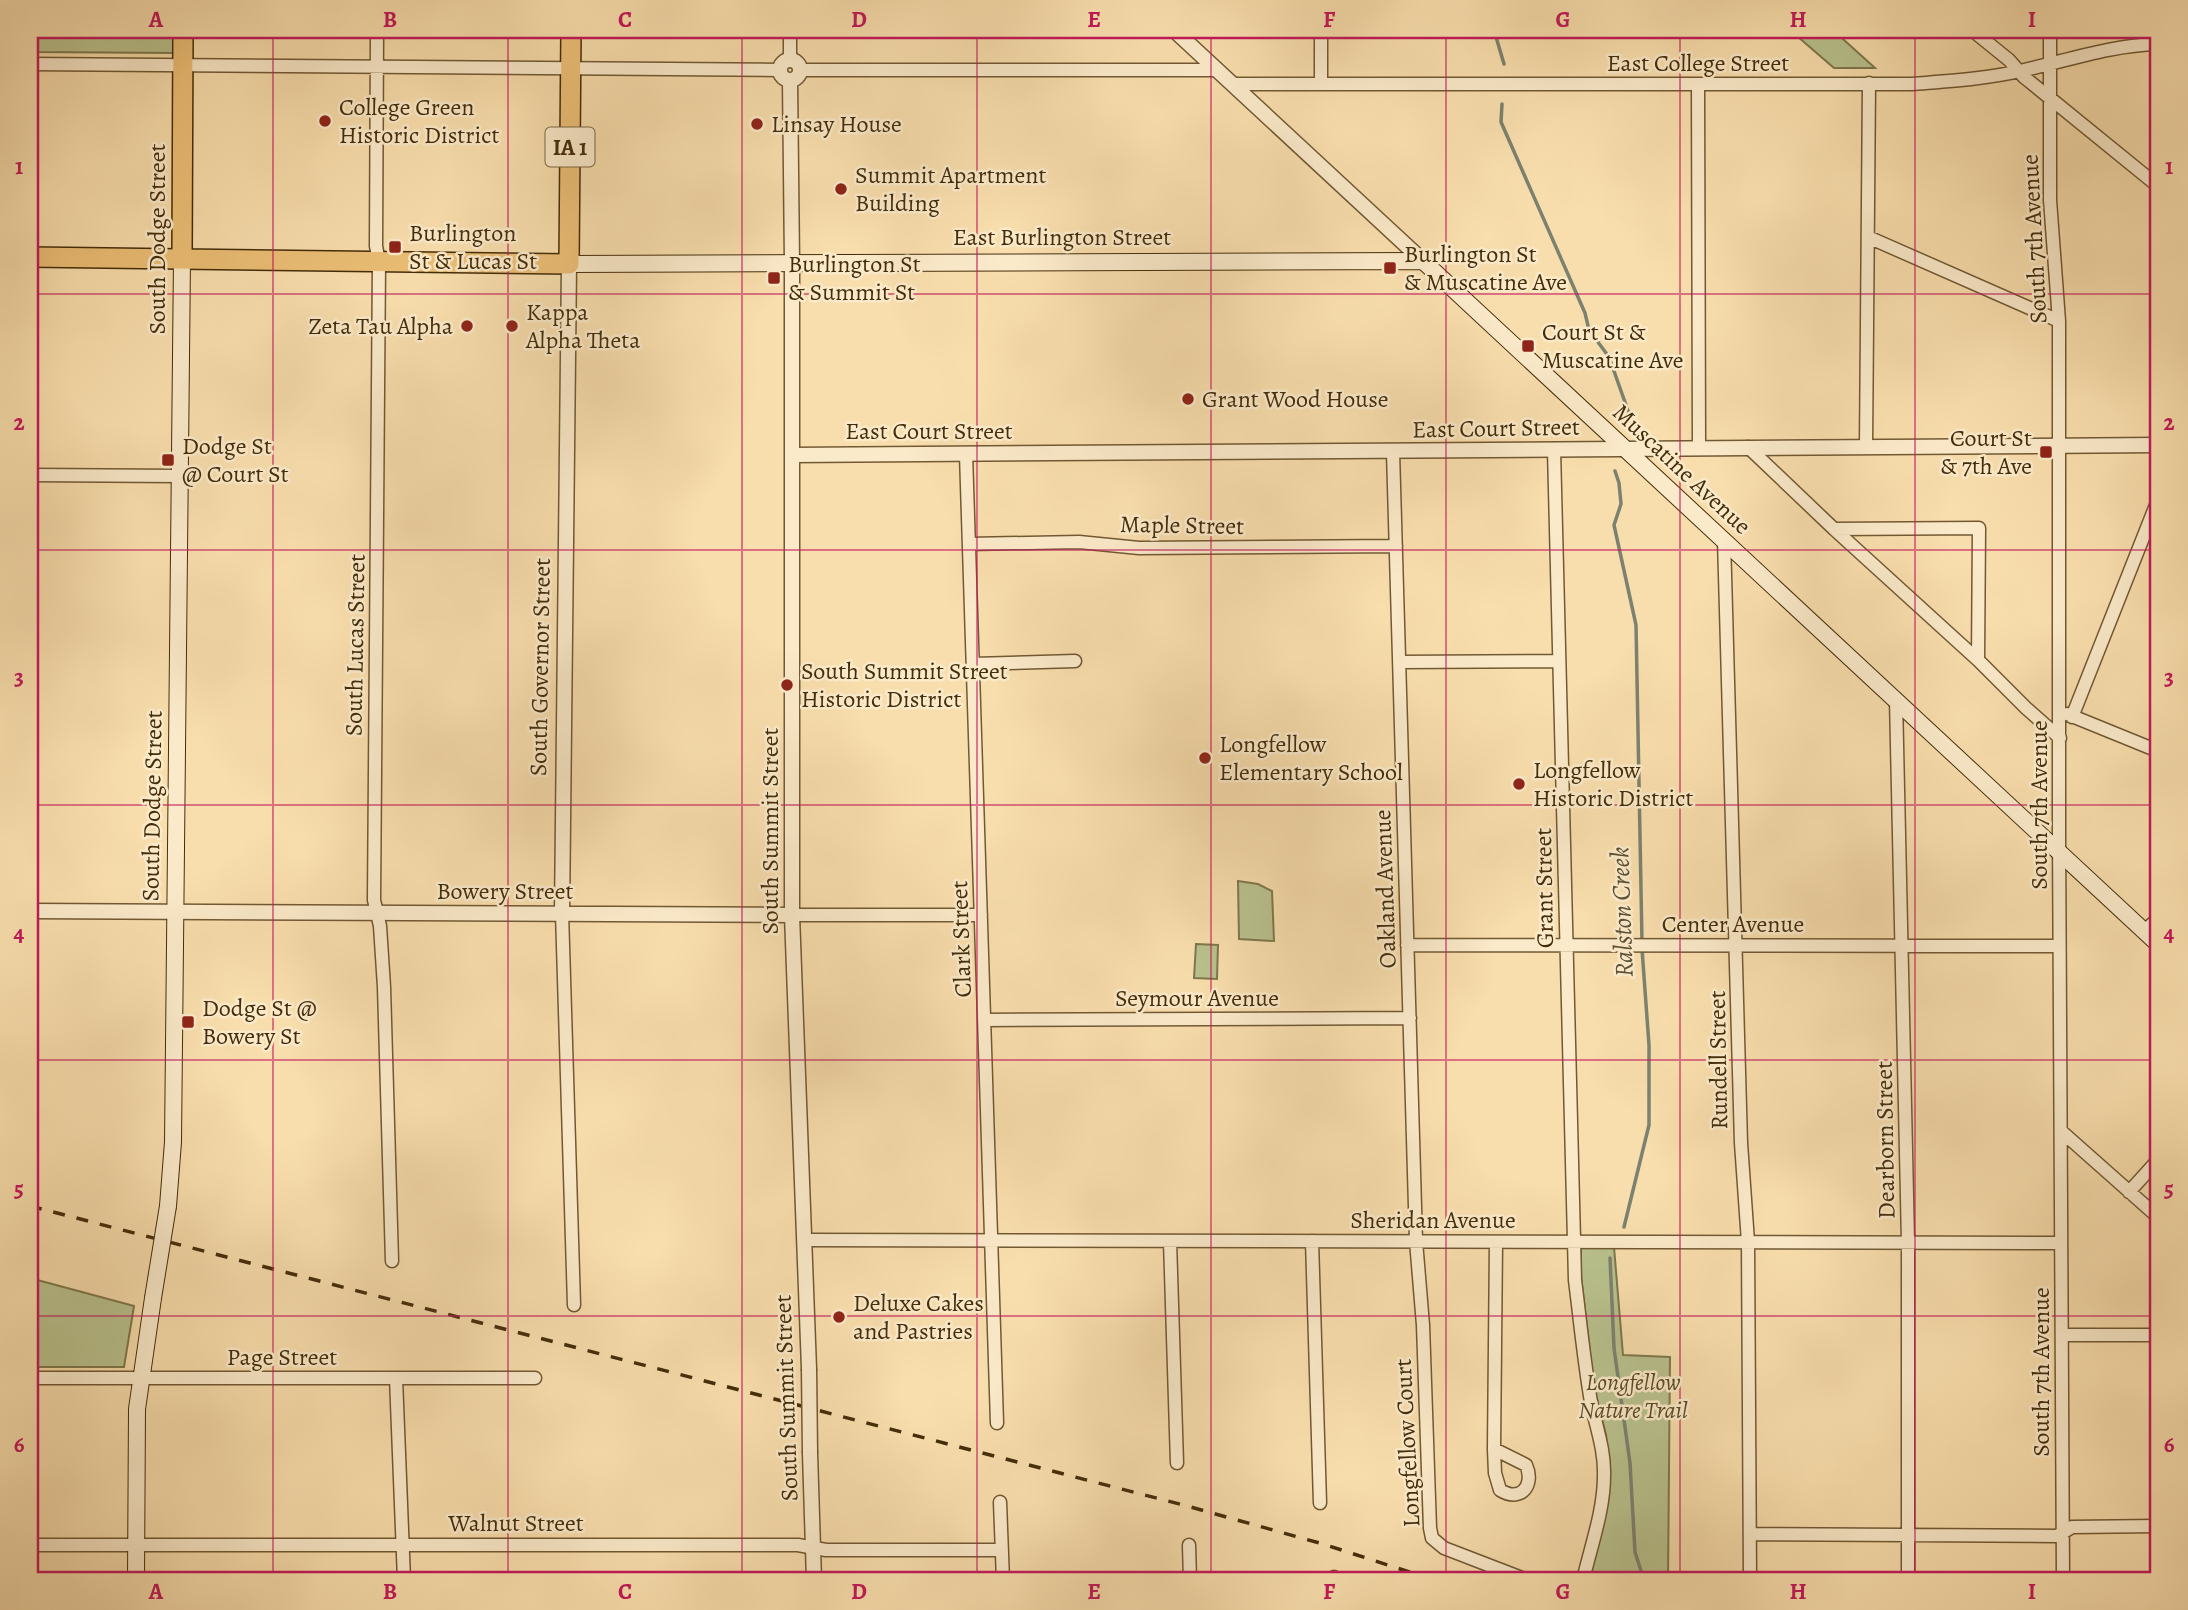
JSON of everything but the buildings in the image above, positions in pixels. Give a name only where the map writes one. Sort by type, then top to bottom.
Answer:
[{"type":"main road","name":"South Dodge Street","points":[[136,1580],[138,1409],[168,1206],[173,1142],[183,30]]},
{"type":"main road","name":"South Governor Street","points":[[569,264],[571,30]]},
{"type":"main road","name":"East Burlington Street","points":[[30,257],[569,264],[1423,261]]},
{"type":"main road","name":"Muscatine Avenue","points":[[1423,261],[2158,944]]},
{"type":"street","name":"South Lucas Street","points":[[377,30],[376,246],[379,262],[374,900],[380,926],[384,987],[391,1261]]},
{"type":"street","name":"South Summit Street","points":[[790,30],[792,915],[805,1240],[814,1580]]},
{"type":"street","name":"Muscatine Avenue","points":[[1174,30],[1423,261]]},
{"type":"street","points":[[1321,30],[1321,84]]},
{"type":"street","points":[[1972,30],[2158,186]]},
{"type":"street","name":"South 7th Avenue","points":[[2050,30],[2050,200],[2059,321],[2066,714],[2060,737],[2059,852],[2063,1580]]},
{"type":"street","name":"East College Street","points":[[1234,84],[1925,83],[2018,71],[2113,49],[2158,44]]},
{"type":"street","points":[[30,64],[571,70],[1216,70]]},
{"type":"street","points":[[1698,83],[1699,447]]},
{"type":"street","points":[[1866,446],[1869,83]]},
{"type":"street","points":[[1868,237],[2059,321]]},
{"type":"street","name":"South Governor Street","points":[[569,264],[562,913],[574,1305]]},
{"type":"street","name":"East Court Street","points":[[792,455],[2158,445]]},
{"type":"street","points":[[1748,447],[2060,737]]},
{"type":"street","name":"Grant Street","points":[[1553,450],[1574,1242]]},
{"type":"street","name":"Oakland Avenue","points":[[1393,452],[1416,1241]]},
{"type":"street","name":"Clark Street","points":[[966,454],[998,1423]]},
{"type":"street","points":[[30,475],[180,476]]},
{"type":"street","points":[[2158,500],[2066,714],[2158,751]]},
{"type":"street","points":[[1834,529],[1979,528],[1978,660]]},
{"type":"street","name":"Rundell Street","points":[[1724,539],[1741,1143],[1748,1242],[1751,1580]]},
{"type":"street","name":"Maple Street","points":[[969,544],[1079,542],[1139,548],[1396,546]]},
{"type":"street","points":[[1399,662],[1559,661]]},
{"type":"street","points":[[973,664],[1075,662]]},
{"type":"street","name":"Dearborn Street","points":[[1896,699],[1909,1242],[1908,1580]]},
{"type":"street","name":"Bowery Street","points":[[30,911],[981,915]]},
{"type":"street","points":[[2144,931],[2158,919]]},
{"type":"street","name":"Center Avenue","points":[[1407,945],[2059,946]]},
{"type":"street","name":"Seymour Avenue","points":[[984,1020],[1410,1018]]},
{"type":"street","points":[[2061,1131],[2158,1217]]},
{"type":"street","points":[[2129,1192],[2158,1160]]},
{"type":"street","name":"Sheridan Avenue","points":[[805,1240],[2061,1243]]},
{"type":"street","points":[[1170,1241],[1177,1463]]},
{"type":"street","points":[[1312,1241],[1320,1503]]},
{"type":"street","name":"Longfellow Court","points":[[1416,1241],[1423,1325],[1432,1538],[1444,1548],[1527,1580]]},
{"type":"street","points":[[1494,1449],[1496,1242]]},
{"type":"street","points":[[1574,1242],[1575,1280],[1585,1361],[1604,1464],[1599,1514],[1581,1580]]},
{"type":"street","points":[[2062,1335],[2158,1335]]},
{"type":"street","name":"Page Street","points":[[30,1378],[535,1378]]},
{"type":"street","points":[[396,1378],[404,1580]]},
{"type":"street","points":[[1000,1502],[1003,1580]]},
{"type":"street","points":[[1751,1534],[2057,1536],[2072,1527],[2158,1526]]},
{"type":"street","name":"Walnut Street","points":[[30,1545],[798,1545],[826,1550],[1002,1550]]},
{"type":"street","points":[[1189,1545],[1190,1580]]},
{"type":"green space","points":[[30,30],[176,30],[176,53],[30,52]]},
{"type":"green space","points":[[1790,30],[1833,30],[1875,68],[1834,68]]},
{"type":"green space","points":[[1238,881],[1258,884],[1272,891],[1274,941],[1239,939]]},
{"type":"green space","points":[[1196,944],[1218,945],[1217,979],[1194,978]]},
{"type":"green space","name":"Longfellow Nature Trail","points":[[1581,1247],[1614,1247],[1623,1355],[1670,1357],[1668,1580],[1586,1580],[1609,1468],[1606,1435],[1594,1387],[1581,1276]]},
{"type":"green space","points":[[30,1278],[134,1306],[124,1367],[30,1367]]},
{"type":"waterway","name":"Ralston Creek","points":[[1494,30],[1504,64]]},
{"type":"waterway","name":"Ralston Creek","points":[[1502,104],[1501,122],[1585,313],[1589,330],[1609,357],[1632,422]]},
{"type":"waterway","name":"Ralston Creek","points":[[1615,471],[1621,504],[1614,525],[1636,625],[1642,942]]},
{"type":"waterway","name":"Ralston Creek","points":[[1624,1227],[1649,1125],[1649,1045],[1642,949]]},
{"type":"waterway","name":"Ralston Creek","points":[[1610,1258],[1614,1348],[1630,1463],[1635,1552],[1644,1580]]},
{"type":"railway","points":[[30,1206],[1187,1506],[1323,1544],[1434,1580]]},
{"type":"place","name":"College Green Historic District","points":[[325,121]]},
{"type":"place","name":"Linsay House","points":[[757,124]]},
{"type":"place","name":"Summit Apartment Building","points":[[841,189]]},
{"type":"place","name":"Burlington St & Lucas St","points":[[395,247]]},
{"type":"place","name":"Burlington St & Muscatine Ave","points":[[1390,268]]},
{"type":"place","name":"Burlington St & Summit St","points":[[774,278]]},
{"type":"place","name":"Zeta Tau Alpha","points":[[467,326]]},
{"type":"place","name":"Kappa Alpha Theta","points":[[512,326]]},
{"type":"place","name":"Court St & Muscatine Ave","points":[[1528,346]]},
{"type":"place","name":"Grant Wood House","points":[[1188,399]]},
{"type":"place","name":"Court St & 7th Ave","points":[[2046,452]]},
{"type":"place","name":"Dodge St @ Court St","points":[[168,460]]},
{"type":"place","name":"South Summit Street Historic District","points":[[787,685]]},
{"type":"place","name":"Longfellow Elementary School","points":[[1205,758]]},
{"type":"place","name":"Longfellow Historic District","points":[[1519,784]]},
{"type":"place","name":"Dodge St @ Bowery St","points":[[188,1022]]},
{"type":"place","name":"Deluxe Cakes and Pastries","points":[[839,1317]]}]
